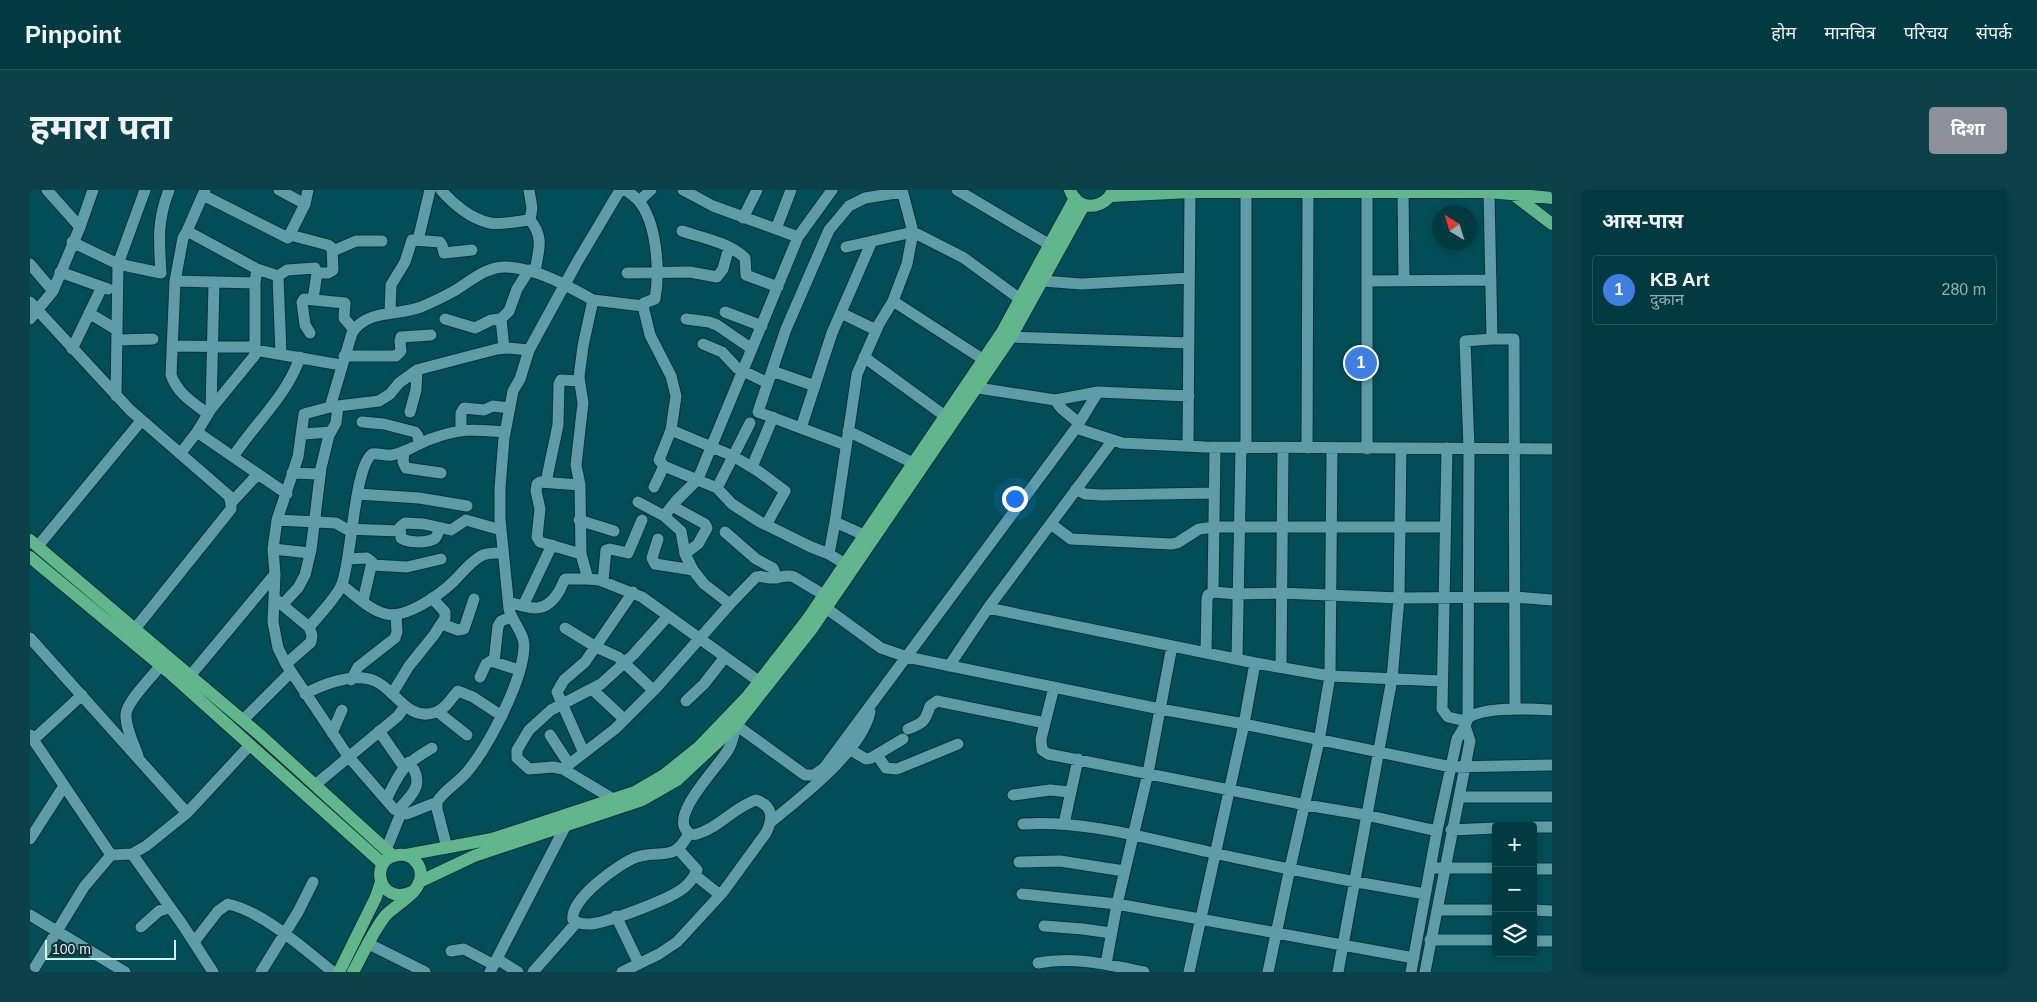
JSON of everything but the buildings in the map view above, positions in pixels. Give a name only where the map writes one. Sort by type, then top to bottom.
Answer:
[{"type":"main road","points":[[1074,195],[1099,205],[1112,193],[1489,192],[1552,198]]},
{"type":"main road","points":[[1512,194],[1552,224]]},
{"type":"main road","points":[[30,557],[190,676],[243,720],[390,853],[406,855],[492,839],[635,792],[664,775],[699,747],[760,682],[824,595],[1002,332],[1050,245],[1074,195]]},
{"type":"main road","points":[[381,882],[388,892],[400,895],[474,856],[642,800],[677,780],[736,725],[812,630],[1011,337],[1043,281],[1074,195]]},
{"type":"main road","points":[[34,543],[132,633],[161,666],[383,864]]},
{"type":"main road","points":[[339,972],[376,897],[381,882],[380,875],[383,864],[390,853]]},
{"type":"main road","points":[[353,972],[385,916],[416,887],[420,869],[417,863],[406,855]]},
{"type":"street","points":[[47,190],[80,227]]},
{"type":"street","points":[[93,190],[80,227],[72,242],[53,291],[33,311],[141,420],[229,496],[231,503],[231,509],[132,633]]},
{"type":"street","points":[[116,396],[118,264],[145,190]]},
{"type":"street","points":[[161,273],[158,234],[161,210],[169,190]]},
{"type":"street","points":[[279,190],[305,204]]},
{"type":"street","points":[[209,412],[183,396],[171,375],[175,277],[183,238],[204,192],[270,231],[288,238],[305,204],[308,190]]},
{"type":"street","points":[[418,240],[430,190]]},
{"type":"street","points":[[445,319],[475,328],[491,320],[501,319],[509,310],[517,289],[532,271],[540,238],[530,220],[532,208],[529,190]]},
{"type":"street","points":[[530,350],[504,348],[418,370],[399,383],[390,394],[379,401],[334,407],[304,414],[302,420],[302,434],[298,457],[278,520],[273,549],[278,601],[273,622],[274,632],[278,648],[289,668],[332,733],[348,756],[386,800],[399,812],[414,813],[437,802],[467,772],[508,705],[523,658],[524,642],[520,630],[511,617],[501,530],[500,488],[505,432],[513,392],[520,380],[530,350],[620,190]]},
{"type":"street","points":[[626,190],[638,201],[655,239],[657,274],[655,299],[643,306]]},
{"type":"street","points":[[638,201],[651,190]]},
{"type":"street","points":[[683,190],[743,218],[798,237]]},
{"type":"street","points":[[743,218],[757,190]]},
{"type":"street","points":[[776,229],[791,190]]},
{"type":"street","points":[[664,516],[698,479],[798,237],[832,190]]},
{"type":"street","points":[[957,190],[1050,245]]},
{"type":"street","points":[[442,191],[466,212],[480,220],[492,223],[530,220]]},
{"type":"street","points":[[829,554],[835,522],[857,374],[876,330],[893,301],[907,264],[913,232],[902,191],[862,194],[829,230],[786,329],[758,412],[846,445]]},
{"type":"street","points":[[1188,446],[1190,192]]},
{"type":"street","points":[[1237,659],[1237,594],[1243,448],[1246,192]]},
{"type":"street","points":[[1308,192],[1308,448]]},
{"type":"street","points":[[1367,192],[1367,449]]},
{"type":"street","points":[[1403,192],[1404,280]]},
{"type":"street","points":[[1489,192],[1492,339]]},
{"type":"street","points":[[187,231],[257,269],[278,276]]},
{"type":"street","points":[[682,231],[729,247],[745,258],[746,276],[778,288]]},
{"type":"street","points":[[846,247],[913,232],[964,258],[1020,299]]},
{"type":"street","points":[[290,235],[328,245],[333,251],[332,270],[328,274],[317,273]]},
{"type":"street","points":[[390,313],[391,285],[408,254],[412,240],[441,243],[444,252],[472,250]]},
{"type":"street","points":[[333,251],[356,241],[382,241]]},
{"type":"street","points":[[801,428],[841,313],[872,241]]},
{"type":"street","points":[[72,242],[118,264],[175,277],[214,283],[255,283]]},
{"type":"street","points":[[627,273],[690,272],[717,277],[723,269],[729,247]]},
{"type":"street","points":[[30,264],[53,291]]},
{"type":"street","points":[[278,601],[302,582],[310,553],[320,474],[327,441],[336,423],[334,407],[343,360],[354,330],[360,321],[425,305],[495,267],[532,271],[566,284],[592,300],[643,306]]},
{"type":"street","points":[[278,276],[286,270],[315,268],[317,273],[313,299]]},
{"type":"street","points":[[180,454],[209,412],[254,355],[255,283],[257,269]]},
{"type":"street","points":[[60,272],[117,293]]},
{"type":"street","points":[[278,276],[282,354]]},
{"type":"street","points":[[1043,281],[1081,284],[1189,278]]},
{"type":"street","points":[[1367,281],[1491,280]]},
{"type":"street","points":[[209,412],[214,283]]},
{"type":"street","points":[[72,349],[102,287]]},
{"type":"street","points":[[310,333],[305,325],[302,302],[304,298],[345,303],[344,318],[354,330]]},
{"type":"street","points":[[588,579],[581,554],[579,520],[580,485],[576,465],[583,403],[580,381],[583,346],[592,300]]},
{"type":"street","points":[[893,301],[984,360]]},
{"type":"street","points":[[643,306],[650,335],[671,376],[676,396],[671,430],[659,460],[664,466],[717,488],[732,504],[766,525],[829,554],[845,564]]},
{"type":"street","points":[[724,312],[762,326]]},
{"type":"street","points":[[89,313],[117,335],[153,339]]},
{"type":"street","points":[[841,313],[876,330]]},
{"type":"street","points":[[501,319],[504,348]]},
{"type":"street","points":[[686,319],[717,325],[752,349]]},
{"type":"street","points":[[172,346],[255,349],[300,357],[343,360],[396,356],[401,351],[401,336],[431,335]]},
{"type":"street","points":[[1011,337],[1189,343]]},
{"type":"street","points":[[1425,972],[1430,940],[1438,910],[1451,830],[1470,740],[1467,722],[1470,448],[1464,341],[1514,339],[1516,448],[1515,709]]},
{"type":"street","points":[[703,344],[722,352],[734,366],[768,383]]},
{"type":"street","points":[[864,356],[945,416]]},
{"type":"street","points":[[233,457],[244,440],[281,394],[293,375],[300,357]]},
{"type":"street","points":[[410,412],[416,390],[418,370]]},
{"type":"street","points":[[772,371],[815,386]]},
{"type":"street","points":[[546,482],[558,425],[559,384],[561,380],[565,379],[580,381]]},
{"type":"street","points":[[978,388],[1055,400],[1098,392],[1189,396]]},
{"type":"street","points":[[622,972],[659,954],[676,942],[720,894],[766,833],[772,814],[768,807],[756,800],[743,805],[723,820],[698,834],[689,833],[684,826],[685,810],[730,748],[736,725],[798,771],[809,776],[824,768],[1077,426],[1098,392]]},
{"type":"street","points":[[1055,400],[1077,426],[1122,443],[1243,448],[1552,449]]},
{"type":"street","points":[[461,430],[461,413],[464,408],[484,410],[493,406],[510,408]]},
{"type":"street","points":[[752,467],[773,418]]},
{"type":"street","points":[[34,543],[141,420]]},
{"type":"street","points":[[362,422],[384,424],[415,432],[418,436],[419,444]]},
{"type":"street","points":[[717,488],[750,423]]},
{"type":"street","points":[[309,627],[342,585],[358,494],[370,456],[377,453],[392,455],[445,434],[461,430],[505,432]]},
{"type":"street","points":[[671,430],[733,456],[785,491],[766,525]]},
{"type":"street","points":[[848,431],[913,463]]},
{"type":"street","points":[[197,432],[287,494]]},
{"type":"street","points":[[302,434],[331,432]]},
{"type":"street","points":[[949,666],[988,608],[1113,440]]},
{"type":"street","points":[[1213,592],[1215,447]]},
{"type":"street","points":[[1282,667],[1283,448]]},
{"type":"street","points":[[1268,972],[1290,868],[1306,805],[1330,676],[1332,448]]},
{"type":"street","points":[[1447,448],[1442,709],[1448,717],[1467,722]]},
{"type":"street","points":[[1338,972],[1392,679],[1399,598],[1401,449]]},
{"type":"street","points":[[404,451],[403,462],[406,468],[441,473]]},
{"type":"street","points":[[654,487],[664,466]]},
{"type":"street","points":[[292,473],[320,474]]},
{"type":"street","points":[[231,503],[258,474]]},
{"type":"street","points":[[580,485],[540,482],[536,486],[540,509],[536,537],[540,542],[581,554]]},
{"type":"street","points":[[1076,489],[1085,494],[1102,495],[1214,493]]},
{"type":"street","points":[[358,494],[419,498],[467,506]]},
{"type":"street","points":[[638,502],[664,516],[681,531],[685,554],[694,570],[704,584],[730,604]]},
{"type":"street","points":[[672,506],[707,526],[698,544],[685,554]]},
{"type":"street","points":[[278,520],[336,523],[344,528],[353,530],[400,531]]},
{"type":"street","points":[[439,528],[434,539],[411,542],[402,540],[400,531],[400,527],[404,523],[424,524],[451,530],[466,520],[501,530]]},
{"type":"street","points":[[579,520],[614,531]]},
{"type":"street","points":[[602,581],[606,550],[610,549],[628,553],[642,520]]},
{"type":"street","points":[[835,522],[864,535]]},
{"type":"street","points":[[1051,524],[1071,539],[1171,544],[1177,543],[1199,529],[1215,527],[1445,527]]},
{"type":"street","points":[[725,532],[756,558],[773,568],[777,578]]},
{"type":"street","points":[[658,539],[652,558],[655,564],[694,570]]},
{"type":"street","points":[[523,606],[552,545]]},
{"type":"street","points":[[273,549],[310,553]]},
{"type":"street","points":[[342,585],[381,612],[396,615],[406,613],[432,598],[452,583],[478,558],[490,552],[503,553]]},
{"type":"street","points":[[348,559],[367,558],[372,562],[363,601]]},
{"type":"street","points":[[372,565],[407,566],[441,558]]},
{"type":"street","points":[[190,676],[275,574]]},
{"type":"street","points":[[668,616],[626,663],[601,684],[551,710],[529,730],[524,736],[516,754],[517,758],[530,769],[566,767],[624,719],[653,690],[756,577],[760,575],[777,578],[789,575],[794,576],[824,595]]},
{"type":"street","points":[[509,602],[539,608],[555,597],[565,579],[602,581],[633,592],[760,682]]},
{"type":"street","points":[[584,753],[557,696],[558,688],[564,680],[586,662],[633,592]]},
{"type":"street","points":[[1206,652],[1206,599],[1213,592],[1237,594],[1331,594],[1399,598],[1445,596],[1552,600]]},
{"type":"street","points":[[392,694],[409,666],[445,618],[445,612],[432,598]]},
{"type":"street","points":[[442,624],[458,630],[464,629],[474,599]]},
{"type":"street","points":[[243,720],[311,642],[312,635],[309,627],[278,601]]},
{"type":"street","points":[[826,608],[881,648],[907,658],[1244,724],[1319,741],[1379,751],[1451,767],[1552,765]]},
{"type":"street","points":[[988,608],[1254,663],[1330,676],[1442,681]]},
{"type":"street","points":[[351,680],[358,667],[396,638],[396,615]]},
{"type":"street","points":[[494,662],[498,626],[501,621],[511,617]]},
{"type":"street","points":[[565,628],[626,663],[653,690]]},
{"type":"street","points":[[30,638],[187,813]]},
{"type":"street","points":[[1114,968],[1111,933],[1116,904],[1148,773],[1172,646]]},
{"type":"street","points":[[686,701],[704,684],[725,657]]},
{"type":"street","points":[[480,677],[486,664],[491,661],[519,670]]},
{"type":"street","points":[[1189,972],[1244,724],[1254,663]]},
{"type":"street","points":[[140,760],[126,712],[130,704],[161,666]]},
{"type":"street","points":[[305,694],[330,682],[374,680],[405,706],[417,712],[428,714],[438,712],[458,692],[473,697],[502,716]]},
{"type":"street","points":[[1054,687],[1041,739],[1042,750],[1048,754],[1437,830]]},
{"type":"street","points":[[592,689],[624,719]]},
{"type":"street","points":[[82,695],[32,737],[110,855]]},
{"type":"street","points":[[849,749],[866,759],[877,755],[924,721],[930,706],[937,702],[1045,723]]},
{"type":"street","points":[[771,822],[826,775],[849,749],[868,722],[872,704]]},
{"type":"street","points":[[315,785],[398,716],[405,706]]},
{"type":"street","points":[[1411,972],[1456,739],[1467,722],[1479,712],[1515,709],[1552,710]]},
{"type":"street","points":[[332,733],[342,710]]},
{"type":"street","points":[[438,712],[467,735]]},
{"type":"street","points":[[379,731],[407,765],[416,771],[418,784],[399,812],[390,853]]},
{"type":"street","points":[[550,735],[566,767],[613,799]]},
{"type":"street","points":[[877,755],[886,768],[897,769],[958,744]]},
{"type":"street","points":[[32,972],[84,887],[110,855],[132,854],[146,846],[187,813],[250,745]]},
{"type":"street","points":[[386,800],[407,765],[432,748]]},
{"type":"street","points":[[1064,824],[1078,759]]},
{"type":"street","points":[[30,840],[64,786]]},
{"type":"street","points":[[1013,795],[1050,790],[1070,792]]},
{"type":"street","points":[[1459,797],[1552,797]]},
{"type":"street","points":[[437,802],[447,848]]},
{"type":"street","points":[[1023,824],[1064,824],[1133,836],[1355,883],[1425,894]]},
{"type":"street","points":[[494,965],[565,827]]},
{"type":"street","points":[[1537,827],[1552,827]]},
{"type":"street","points":[[1451,830],[1492,828]]},
{"type":"street","points":[[678,849],[697,870],[686,886],[669,897],[594,923],[573,920],[572,915],[577,903],[594,886],[614,871],[636,857],[662,855],[678,849],[684,843],[689,833]]},
{"type":"street","points":[[132,854],[213,972]]},
{"type":"street","points":[[1019,862],[1060,862],[1124,871]]},
{"type":"street","points":[[1430,868],[1492,868]]},
{"type":"street","points":[[1537,869],[1552,869]]},
{"type":"street","points":[[695,875],[720,894]]},
{"type":"street","points":[[261,972],[313,882]]},
{"type":"street","points":[[1022,894],[1116,904],[1414,958]]},
{"type":"street","points":[[194,942],[218,911],[228,904],[238,906],[284,933],[334,972]]},
{"type":"street","points":[[141,927],[159,911],[170,907]]},
{"type":"street","points":[[1438,910],[1492,910]]},
{"type":"street","points":[[1537,910],[1552,910]]},
{"type":"street","points":[[30,916],[125,972]]},
{"type":"street","points":[[616,916],[639,964]]},
{"type":"street","points":[[533,972],[577,922]]},
{"type":"street","points":[[1044,926],[1111,933]]},
{"type":"street","points":[[1430,940],[1492,940]]},
{"type":"street","points":[[1537,941],[1552,941]]},
{"type":"street","points":[[369,944],[425,972]]},
{"type":"street","points":[[451,951],[464,949],[494,965],[518,972]]},
{"type":"street","points":[[1038,963],[1065,959],[1144,972]]},
{"type":"place","name":"KB Art","points":[[1361,363]]}]
